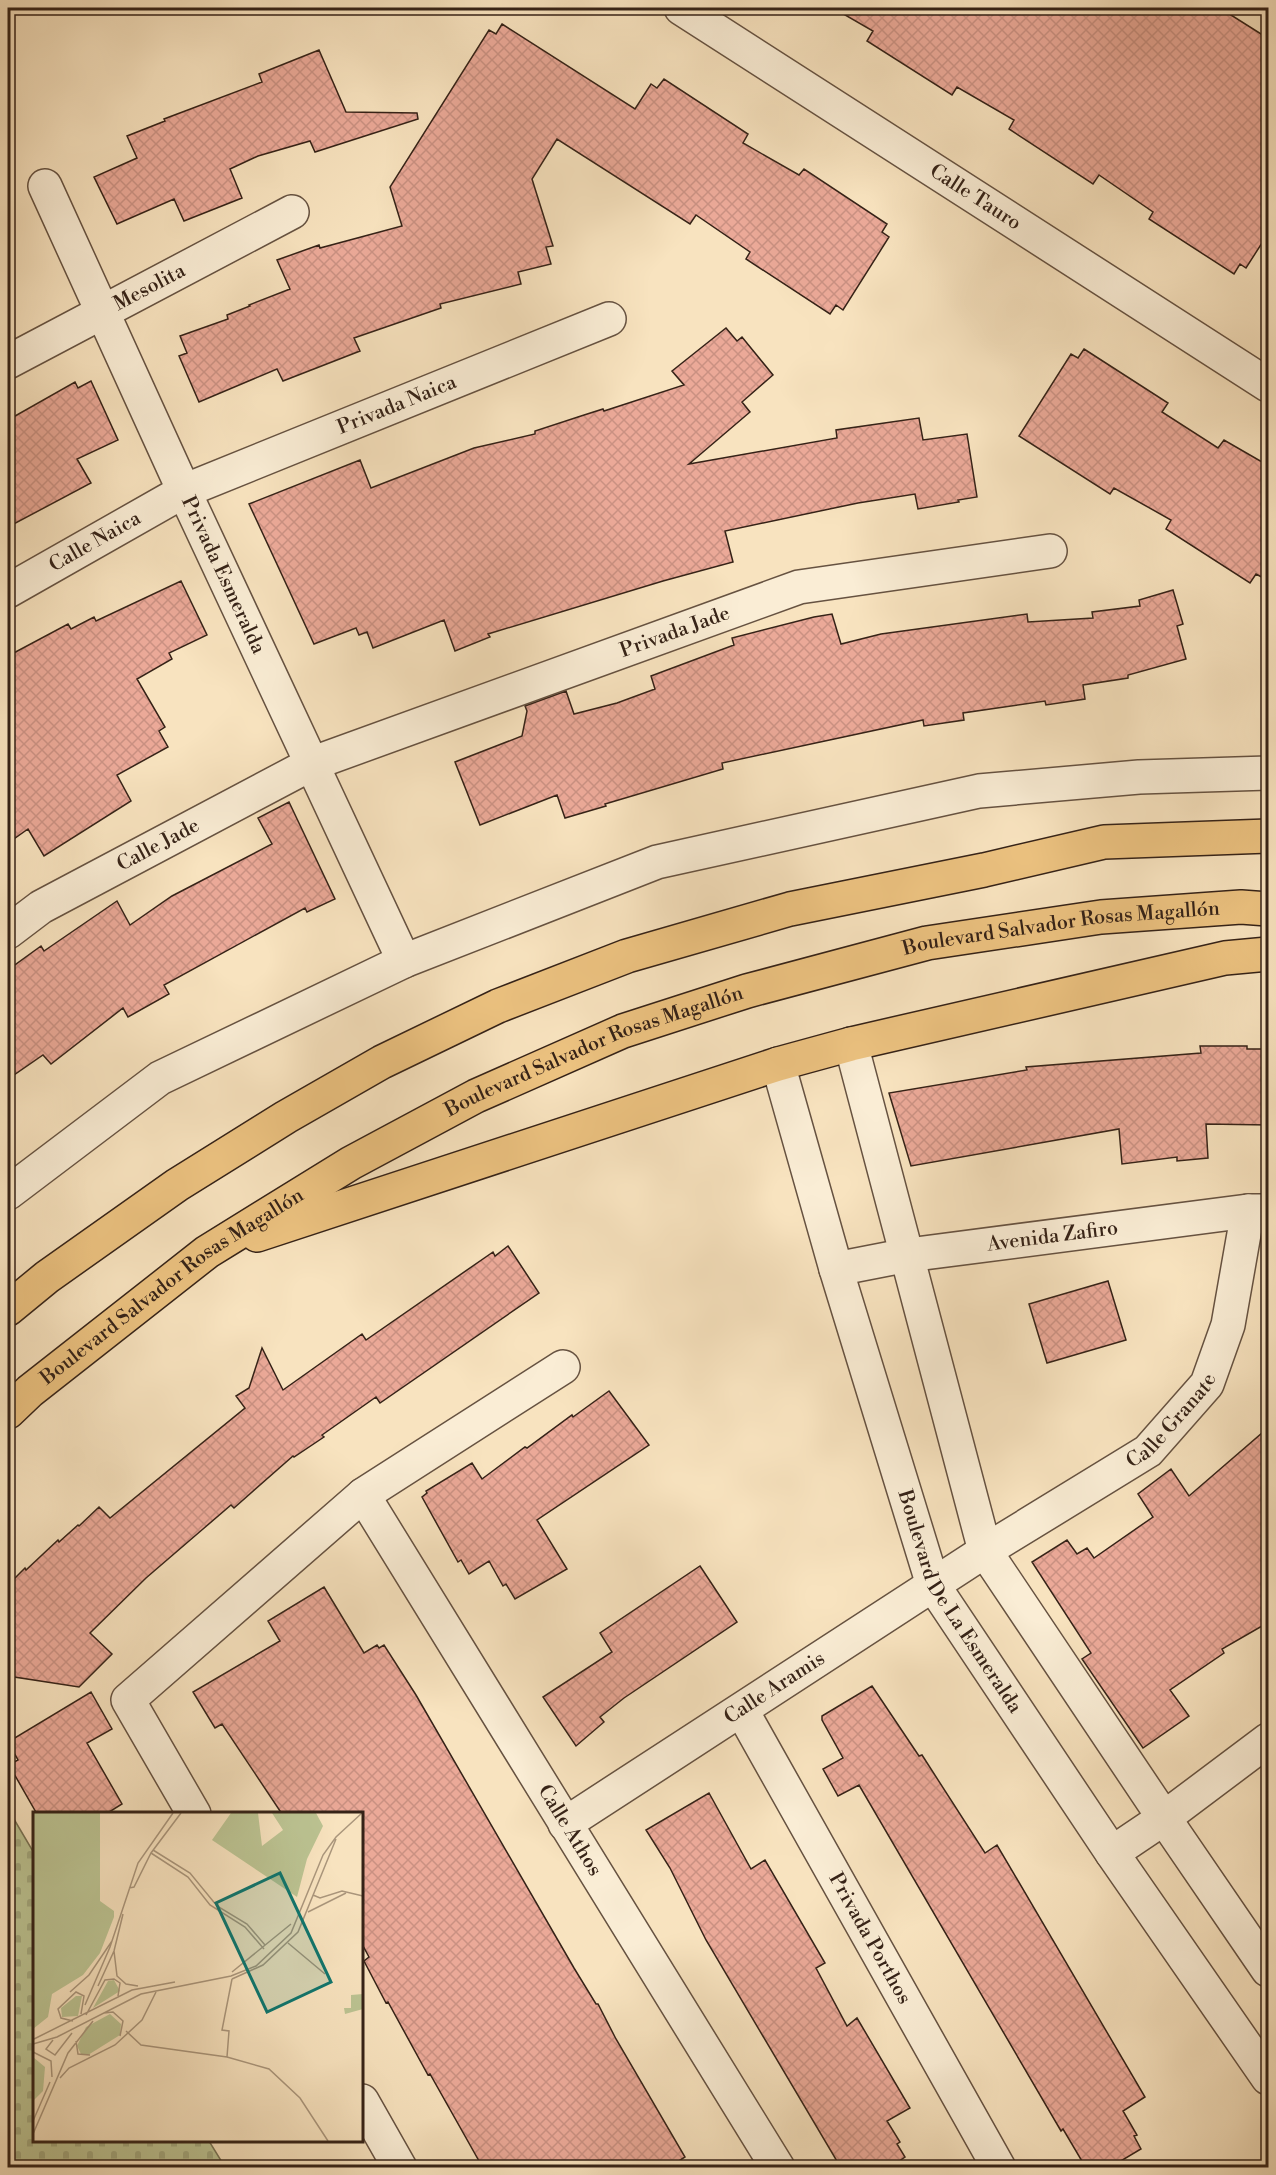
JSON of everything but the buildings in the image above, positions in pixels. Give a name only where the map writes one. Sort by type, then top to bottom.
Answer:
[{"type":"highway","points":[[8,1309],[46,1277],[177,1185],[305,1106],[382,1062],[498,1006],[627,956],[790,909],[984,870],[1104,842],[1269,836]]},
{"type":"highway","name":"Boulevard Salvador Rosas Magallón","points":[[8,1412],[30,1391],[207,1252],[351,1163],[476,1096],[623,1031],[735,994],[927,943],[1101,917],[1241,907],[1269,909]]},
{"type":"highway","points":[[207,1252],[778,1064],[851,1044],[1226,958],[1269,954]]},
{"type":"street","name":"Calle Tauro","points":[[681,8],[1269,385]]},
{"type":"street","name":"Privada Esmeralda","points":[[45,186],[184,491],[404,961]]},
{"type":"street","name":"Mesolita","points":[[8,362],[292,212]]},
{"type":"street","name":"Privada Naica","points":[[184,491],[609,319]]},
{"type":"street","name":"Calle Naica","points":[[8,591],[184,491]]},
{"type":"street","name":"Privada Jade","points":[[311,764],[799,587],[1050,551]]},
{"type":"street","name":"Calle Jade","points":[[8,932],[41,907],[311,764]]},
{"type":"street","points":[[8,1193],[160,1078],[404,961],[657,862],[979,791],[1139,777],[1269,773]]},
{"type":"street","points":[[851,1044],[985,1551],[1269,1970]]},
{"type":"street","name":"Boulevard De La Esmeralda","points":[[778,1064],[836,1269],[933,1585],[1112,1853],[1269,2078]]},
{"type":"street","name":"Avenida Zafiro","points":[[836,1269],[908,1255],[1258,1211]]},
{"type":"street","name":"Calle Granate","points":[[985,1551],[1148,1451],[1207,1384],[1228,1325],[1258,1211]]},
{"type":"street","points":[[193,1812],[128,1700],[363,1495],[563,1367]]},
{"type":"street","name":"Calle Athos","points":[[363,1495],[778,2168]]},
{"type":"street","name":"Calle Aramis","points":[[565,1824],[985,1551]]},
{"type":"street","name":"Privada Porthos","points":[[742,1711],[999,2168]]},
{"type":"street","points":[[1112,1853],[1164,1818],[1269,1740]]},
{"type":"street","points":[[363,2103],[400,2168]]},
{"type":"green space","points":[[8,1809],[33,1851],[33,2142],[210,2142],[225,2167],[8,2167]]}]
